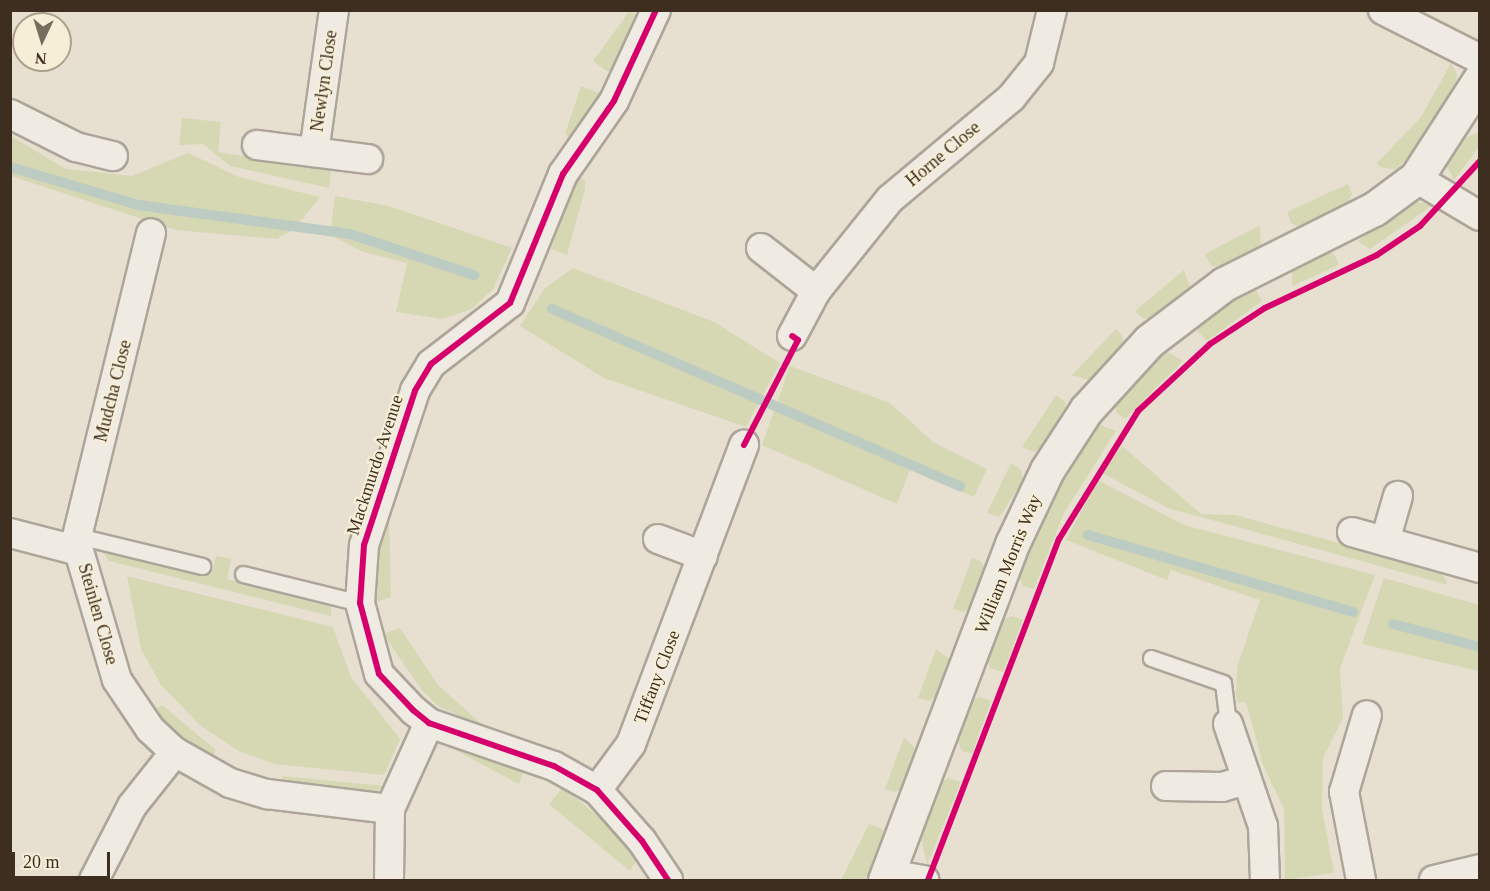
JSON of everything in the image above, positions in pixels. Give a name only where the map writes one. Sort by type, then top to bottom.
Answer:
[{"type":"street","name":"Newlyn Close","points":[[314,152],[334,10]]},
{"type":"street","name":"Mackmurdo Avenue","points":[[656,10],[614,101],[563,174],[510,303],[431,364],[415,391],[364,545],[360,603],[380,674],[429,723],[554,766],[597,790],[642,841],[668,880]]},
{"type":"street","name":"Horne Close","points":[[792,336],[816,291],[890,200],[1011,98],[1039,63],[1052,10]]},
{"type":"street","points":[[1383,10],[1479,59]]},
{"type":"street","name":"William Morris Way","points":[[887,877],[1013,542],[1047,470],[1086,410],[1149,341],[1224,284],[1374,209],[1416,178],[1479,79]]},
{"type":"street","points":[[10,114],[76,147],[113,156]]},
{"type":"street","name":"Newlyn Close","points":[[257,145],[368,159]]},
{"type":"street","points":[[1416,178],[1479,216]]},
{"type":"street","name":"Mudcha Close","points":[[76,542],[151,233]]},
{"type":"street","points":[[761,248],[816,291]]},
{"type":"street","name":"Tiffany Close","points":[[597,790],[631,744],[744,445]]},
{"type":"street","points":[[1385,541],[1398,496]]},
{"type":"street","points":[[1352,532],[1479,568]]},
{"type":"street","name":"Steinlen Close","points":[[10,533],[76,542],[86,565],[117,680],[145,722],[175,752],[230,783],[267,794],[390,809]]},
{"type":"street","points":[[658,539],[703,556]]},
{"type":"street","points":[[1361,880],[1344,792],[1367,716]]},
{"type":"street","points":[[389,880],[390,809],[429,723]]},
{"type":"street","points":[[1228,724],[1263,826],[1265,880]]},
{"type":"street","points":[[93,880],[132,806],[175,752]]},
{"type":"street","points":[[1166,786],[1222,787],[1246,780]]},
{"type":"street","points":[[1434,880],[1479,869]]},
{"type":"street","points":[[887,877],[924,880]]},
{"type":"lane","points":[[76,542],[202,566]]},
{"type":"lane","points":[[243,574],[360,603]]},
{"type":"lane","points":[[1151,658],[1223,684],[1228,724]]},
{"type":"green space","points":[[629,12],[640,15],[616,72],[607,71],[593,61]]},
{"type":"green space","points":[[1451,63],[1457,74],[1455,89],[1418,148],[1395,170],[1380,167],[1377,163],[1421,117]]},
{"type":"green space","points":[[581,86],[599,93],[600,98],[570,137],[565,134]]},
{"type":"green space","points":[[182,118],[221,122],[218,152],[331,170],[329,188],[230,166],[203,144],[179,145]]},
{"type":"green space","points":[[1480,132],[1479,147],[1454,180],[1447,166],[1467,137]]},
{"type":"green space","points":[[11,136],[66,169],[132,176],[188,153],[239,177],[320,197],[293,230],[277,239],[176,230],[11,176]]},
{"type":"green space","points":[[577,176],[585,180],[585,189],[567,255],[551,249]]},
{"type":"green space","points":[[1348,184],[1352,194],[1346,206],[1298,226],[1291,223],[1287,212]]},
{"type":"green space","points":[[335,196],[389,206],[512,248],[493,289],[472,309],[442,319],[396,312],[407,263],[363,252],[330,235]]},
{"type":"green space","points":[[1410,201],[1433,205],[1370,249],[1358,241]]},
{"type":"green space","points":[[1260,225],[1261,245],[1219,267],[1211,266],[1205,254]]},
{"type":"green space","points":[[1324,251],[1334,254],[1339,265],[1292,286],[1292,264]]},
{"type":"green space","points":[[573,268],[714,322],[780,363],[746,427],[604,378],[520,326],[545,288]]},
{"type":"green space","points":[[1184,270],[1190,288],[1151,319],[1142,318],[1135,311]]},
{"type":"green space","points":[[1246,288],[1256,290],[1262,301],[1207,341],[1197,331],[1199,322]]},
{"type":"green space","points":[[1116,329],[1123,337],[1122,348],[1089,380],[1072,375]]},
{"type":"green space","points":[[1166,351],[1183,361],[1125,419],[1116,412],[1117,401]]},
{"type":"green space","points":[[790,366],[890,403],[933,442],[987,469],[974,497],[910,469],[897,504],[762,445]]},
{"type":"green space","points":[[1056,395],[1065,402],[1066,412],[1041,449],[1033,452],[1022,447]]},
{"type":"green space","points":[[1098,424],[1116,431],[1064,513],[1034,589],[1023,586],[1019,576],[1049,501]]},
{"type":"green space","points":[[1122,446],[1201,514],[1235,515],[1440,570],[1448,585],[1168,508],[1102,473]]},
{"type":"green space","points":[[1011,463],[1021,470],[1023,481],[999,517],[987,513]]},
{"type":"green space","points":[[1098,480],[1184,525],[1375,575],[1340,668],[1343,718],[1323,758],[1322,809],[1334,873],[1285,880],[1284,809],[1263,765],[1246,702],[1238,703],[1236,694],[1237,667],[1260,600],[1171,570],[1167,580],[1066,540]]},
{"type":"green space","points":[[389,512],[391,597],[377,602],[378,557]]},
{"type":"green space","points":[[101,550],[211,575],[216,556],[231,559],[227,579],[331,605],[331,616],[109,561]]},
{"type":"green space","points":[[972,558],[982,562],[986,573],[975,607],[963,612],[953,609]]},
{"type":"green space","points":[[127,576],[333,627],[351,677],[400,739],[384,775],[274,764],[239,751],[201,726],[161,685],[141,649]]},
{"type":"green space","points":[[1384,578],[1479,605],[1479,671],[1362,644]]},
{"type":"green space","points":[[1011,616],[1023,620],[1003,672],[990,668],[986,658],[1001,621]]},
{"type":"green space","points":[[400,628],[438,685],[486,728],[438,706],[422,690],[383,634]]},
{"type":"green space","points":[[936,649],[951,660],[938,695],[929,701],[918,698]]},
{"type":"green space","points":[[980,697],[991,701],[972,754],[962,751],[957,740],[971,701]]},
{"type":"green space","points":[[162,705],[216,750],[211,761],[171,731],[154,711]]},
{"type":"green space","points":[[904,737],[917,751],[905,788],[894,792],[885,789]]},
{"type":"green space","points":[[451,748],[524,769],[519,784]]},
{"type":"green space","points":[[282,776],[383,786],[373,794],[289,790]]},
{"type":"green space","points":[[948,778],[961,782],[927,865],[920,834],[939,784]]},
{"type":"green space","points":[[563,787],[622,837],[638,858],[630,871],[549,804]]},
{"type":"green space","points":[[869,824],[882,829],[886,838],[876,859],[865,880],[841,880]]},
{"type":"waterway","points":[[10,167],[138,205],[350,234],[474,275]]},
{"type":"waterway","points":[[552,309],[960,486]]},
{"type":"waterway","points":[[1088,535],[1353,612]]},
{"type":"waterway","points":[[1393,624],[1480,647]]},
{"type":"cycle path","points":[[656,10],[614,101],[563,174],[510,303],[431,364],[415,391],[364,545],[360,603],[379,674],[413,710],[429,723],[554,766],[597,790],[642,841],[668,880]]},
{"type":"cycle path","points":[[928,880],[1059,539],[1138,411],[1210,344],[1265,308],[1377,255],[1420,226],[1480,161]]},
{"type":"cycle path","points":[[744,445],[798,340],[792,336]]}]
